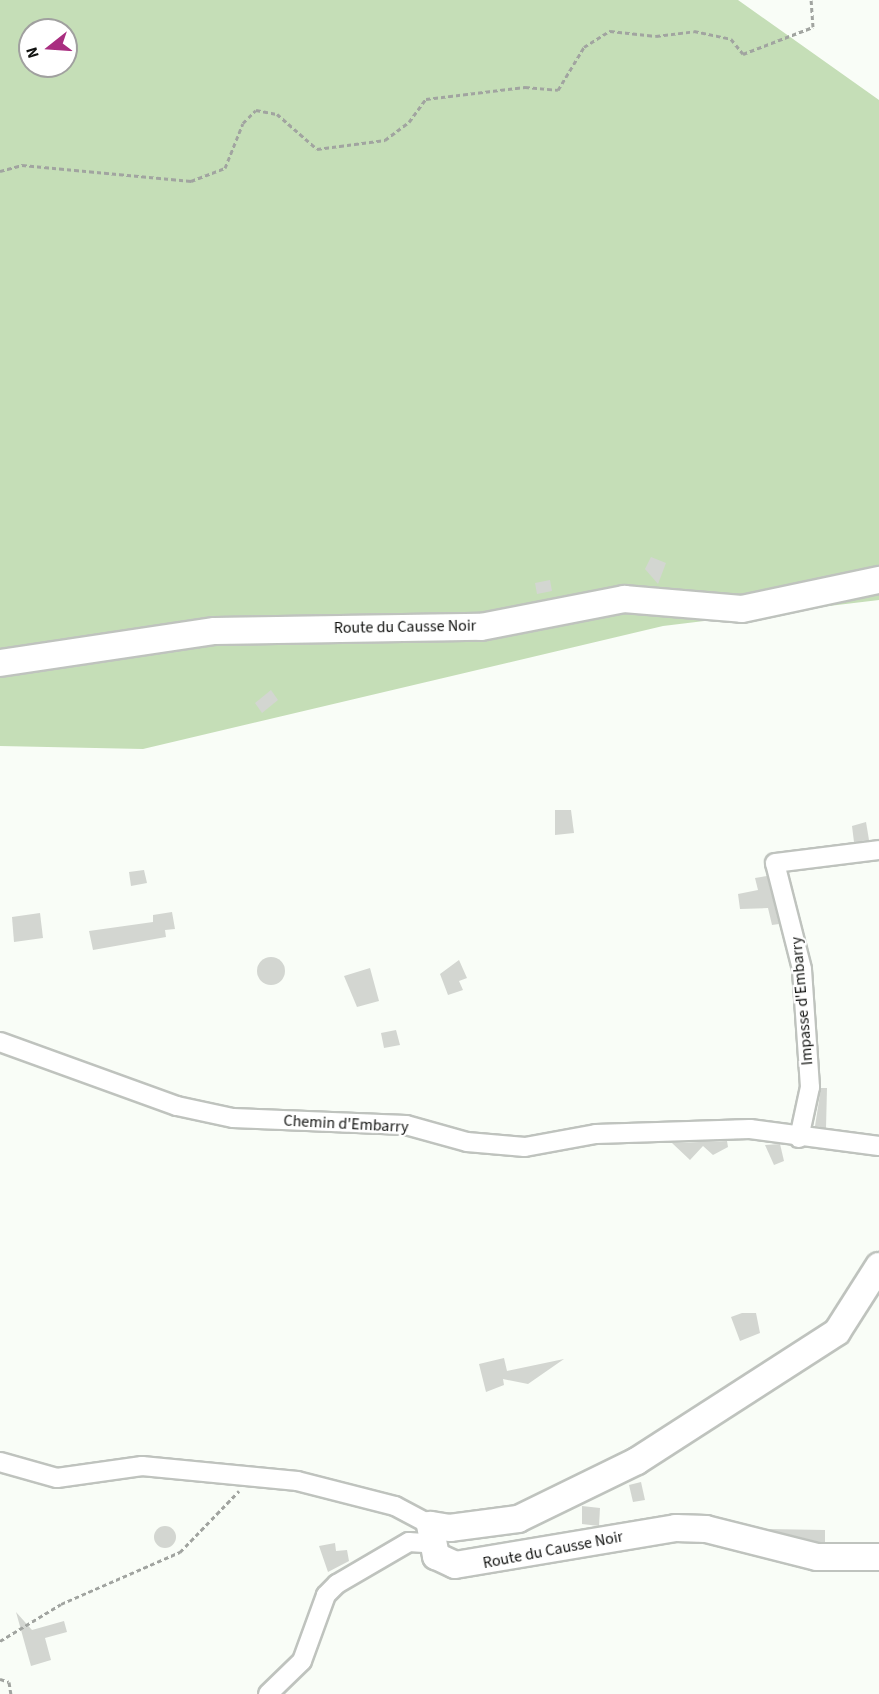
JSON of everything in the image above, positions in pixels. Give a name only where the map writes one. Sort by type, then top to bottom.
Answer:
[{"type":"street","name":"Route du Causse Noir","points":[[0,663],[215,631],[481,627],[624,599],[742,609],[879,580]]},
{"type":"street","name":"Impasse d'Embarry","points":[[799,1138],[810,1087],[802,969],[775,863],[879,850]]},
{"type":"street","name":"Chemin d'Embarry","points":[[0,1042],[177,1106],[233,1118],[406,1125],[467,1142],[525,1147],[596,1134],[750,1129],[799,1138],[879,1146]]},
{"type":"street","points":[[268,1694],[302,1661],[326,1595],[337,1584],[409,1542],[450,1528],[518,1519],[638,1461],[825,1342],[853,1313],[879,1266]]},
{"type":"street","points":[[0,1461],[57,1478],[142,1466],[246,1473],[395,1506],[432,1535]]},
{"type":"street","name":"Route du Causse Noir","points":[[432,1535],[444,1562],[470,1566],[676,1528],[706,1529],[818,1557],[879,1557]]},
{"type":"path","points":[[0,171],[22,165],[191,181],[225,168],[243,123],[256,110],[278,114],[317,149],[385,140],[410,122],[426,99],[525,87],[558,90],[584,47],[610,31],[656,36],[694,32],[731,39],[743,54],[813,27],[811,0]]},
{"type":"path","points":[[0,1641],[61,1604],[180,1552],[238,1494],[246,1473]]},
{"type":"path","points":[[0,1679],[9,1682],[11,1694]]},
{"type":"green space","points":[[0,0],[738,0],[879,100],[879,600],[663,626],[143,749],[0,746]]},
{"type":"building","points":[[651,557],[666,563],[658,584],[645,569]]},
{"type":"building","points":[[550,580],[552,591],[537,594],[535,583]]},
{"type":"building","points":[[271,690],[278,700],[262,713],[255,703]]},
{"type":"building","points":[[555,810],[571,810],[574,833],[555,835]]},
{"type":"building","points":[[866,822],[869,840],[854,842],[852,826]]},
{"type":"building","points":[[144,870],[147,883],[131,886],[129,872]]},
{"type":"building","points":[[767,876],[779,924],[772,925],[768,908],[740,909],[738,894],[758,890],[755,878]]},
{"type":"building","points":[[172,912],[175,929],[165,930],[166,937],[93,950],[89,931],[153,922],[153,915]]},
{"type":"building","points":[[40,913],[43,938],[14,942],[12,917]]},
{"type":"building","points":[[271,957],[281,961],[285,971],[281,981],[271,985],[261,981],[257,971],[261,961]]},
{"type":"building","points":[[459,960],[467,978],[459,981],[463,990],[448,995],[440,974]]},
{"type":"building","points":[[370,968],[379,1001],[357,1007],[344,976]]},
{"type":"building","points":[[396,1030],[400,1045],[384,1048],[381,1033]]},
{"type":"building","points":[[821,1088],[827,1088],[826,1128],[815,1126]]},
{"type":"building","points":[[727,1141],[728,1147],[713,1155],[703,1146],[690,1160],[672,1143]]},
{"type":"building","points":[[780,1144],[784,1161],[774,1165],[765,1145]]},
{"type":"building","points":[[742,1313],[756,1313],[760,1333],[740,1341],[731,1317]]},
{"type":"building","points":[[504,1358],[507,1371],[564,1359],[528,1384],[503,1379],[504,1385],[486,1392],[479,1364]]},
{"type":"building","points":[[641,1482],[645,1500],[633,1502],[629,1485]]},
{"type":"building","points":[[582,1506],[600,1508],[599,1526],[582,1524]]},
{"type":"building","points":[[165,1526],[173,1529],[176,1537],[173,1545],[165,1548],[157,1545],[154,1537],[157,1529]]},
{"type":"building","points":[[767,1529],[825,1530],[825,1542],[819,1542]]},
{"type":"building","points":[[335,1543],[336,1551],[347,1550],[349,1561],[328,1572],[319,1546]]},
{"type":"building","points":[[16,1612],[32,1630],[64,1621],[67,1632],[45,1638],[51,1660],[31,1666]]}]
